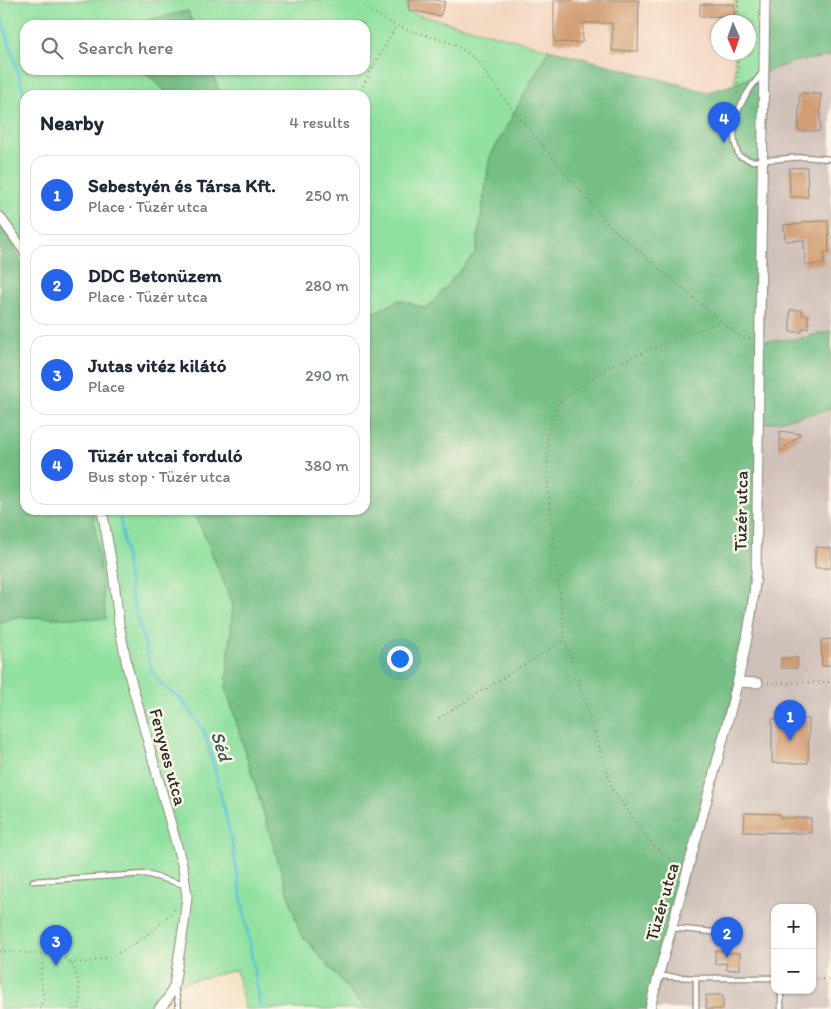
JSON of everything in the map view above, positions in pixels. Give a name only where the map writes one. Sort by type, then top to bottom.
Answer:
[{"type":"street","name":"Tüzér utca","points":[[650,1009],[738,682],[753,606],[756,573],[765,0]]},
{"type":"street","points":[[0,217],[20,245]]},
{"type":"street","name":"Fenyves utca","points":[[103,515],[114,571],[119,624],[128,670],[182,868],[187,896],[174,986],[167,1000],[159,1009]]},
{"type":"street","points":[[738,682],[758,683]]},
{"type":"lane","points":[[764,70],[738,108],[733,131],[734,144],[739,156],[752,161],[804,157],[831,158]]},
{"type":"lane","points":[[33,881],[146,874],[185,884]]},
{"type":"lane","points":[[672,928],[732,934]]},
{"type":"lane","points":[[658,976],[771,978]]},
{"type":"lane","points":[[696,978],[696,1009]]},
{"type":"lane","points":[[174,986],[179,1009]]},
{"type":"lane","points":[[781,994],[781,1009]]},
{"type":"path","points":[[738,0],[738,15]]},
{"type":"path","points":[[364,6],[396,26],[454,44],[476,59],[505,100],[608,224],[738,336],[760,340]]},
{"type":"path","points":[[370,73],[396,26]]},
{"type":"path","points":[[736,97],[738,92],[738,60]]},
{"type":"path","points":[[361,90],[369,75]]},
{"type":"path","points":[[688,873],[654,846],[613,791],[565,639],[548,479],[547,436],[558,403],[608,367],[720,321]]},
{"type":"path","points":[[439,718],[565,639]]},
{"type":"path","points":[[758,683],[831,682]]},
{"type":"path","points":[[0,952],[61,957],[70,962],[89,962],[132,945],[172,912],[187,896]]},
{"type":"path","points":[[40,1009],[43,999],[41,976],[44,955]]},
{"type":"path","points":[[70,962],[76,974],[81,994],[79,1009]]},
{"type":"path","points":[[816,978],[831,980]]},
{"type":"shaded area","points":[[407,0],[735,0],[735,15],[711,15],[711,60],[735,60],[735,84],[708,92],[408,12]]},
{"type":"shaded area","points":[[831,56],[831,331],[798,339],[762,341],[765,72],[793,62]]},
{"type":"shaded area","points":[[831,409],[831,1009],[652,1009],[761,425]]},
{"type":"green space","points":[[0,0],[407,0],[408,12],[549,49],[490,157],[476,252],[427,309],[400,300],[370,314],[370,90],[219,90],[213,75],[370,75],[370,20],[191,20],[188,11],[149,20],[20,20],[20,75],[148,75],[164,90],[20,90],[20,262],[10,238],[0,224]]},
{"type":"green space","points":[[735,0],[767,0],[765,72],[735,84],[735,60],[756,60],[756,15],[735,15]]},
{"type":"green space","points":[[767,0],[831,0],[831,56],[793,62],[765,72],[763,341],[798,339],[831,331],[831,409],[761,425],[755,607],[652,1009],[366,1009],[300,933],[226,688],[233,605],[196,515],[370,515],[370,314],[400,300],[427,309],[476,252],[490,157],[549,49],[708,92],[735,84],[765,71]]},
{"type":"green space","points":[[188,11],[191,20],[149,20]]},
{"type":"green space","points":[[148,75],[213,75],[219,90],[164,90]]},
{"type":"green space","points":[[0,224],[10,238],[20,262],[20,515],[94,515],[106,619],[15,617],[0,624]]},
{"type":"green space","points":[[94,515],[196,515],[233,605],[226,688],[300,933],[366,1009],[245,1009],[236,970],[174,985],[157,1009],[0,1009],[0,624],[15,617],[105,618]]},
{"type":"building","points":[[408,0],[445,2],[440,16],[409,10]]},
{"type":"building","points":[[554,0],[639,0],[638,51],[612,51],[612,23],[583,23],[582,43],[554,42]]},
{"type":"building","points":[[700,4],[734,4],[735,15],[700,17]]},
{"type":"building","points":[[800,93],[821,94],[820,131],[798,131]]},
{"type":"building","points":[[807,167],[808,197],[790,197],[789,168]]},
{"type":"building","points":[[828,221],[829,252],[824,252],[824,264],[805,265],[804,240],[785,241],[784,225]]},
{"type":"building","points":[[790,310],[802,310],[802,315],[808,315],[808,328],[802,328],[802,332],[790,332]]},
{"type":"building","points":[[780,431],[801,434],[780,452]]},
{"type":"building","points":[[815,547],[831,548],[831,568],[815,568]]},
{"type":"building","points":[[831,639],[831,665],[822,666],[821,640]]},
{"type":"building","points":[[781,658],[798,658],[797,668],[781,668]]},
{"type":"building","points":[[772,719],[809,719],[808,763],[772,763]]},
{"type":"building","points":[[745,813],[780,814],[780,818],[811,818],[811,833],[744,832]]},
{"type":"building","points":[[715,951],[740,953],[740,969],[727,970],[726,963],[715,964]]},
{"type":"building","points":[[706,995],[723,995],[723,1009],[706,1009]]},
{"type":"waterway","name":"Séd","points":[[0,11],[23,90]]},
{"type":"waterway","name":"Séd","points":[[120,515],[130,589],[152,671],[163,686],[181,699],[204,731],[231,838],[261,1009]]},
{"type":"place","name":"Tüzér utcai forduló","points":[[724,143]]},
{"type":"place","name":"Sebestyén és Társa Kft.","points":[[790,741]]},
{"type":"place","name":"DDC Betonüzem","points":[[727,958]]},
{"type":"place","name":"Jutas vitéz kilátó","points":[[56,966]]}]
